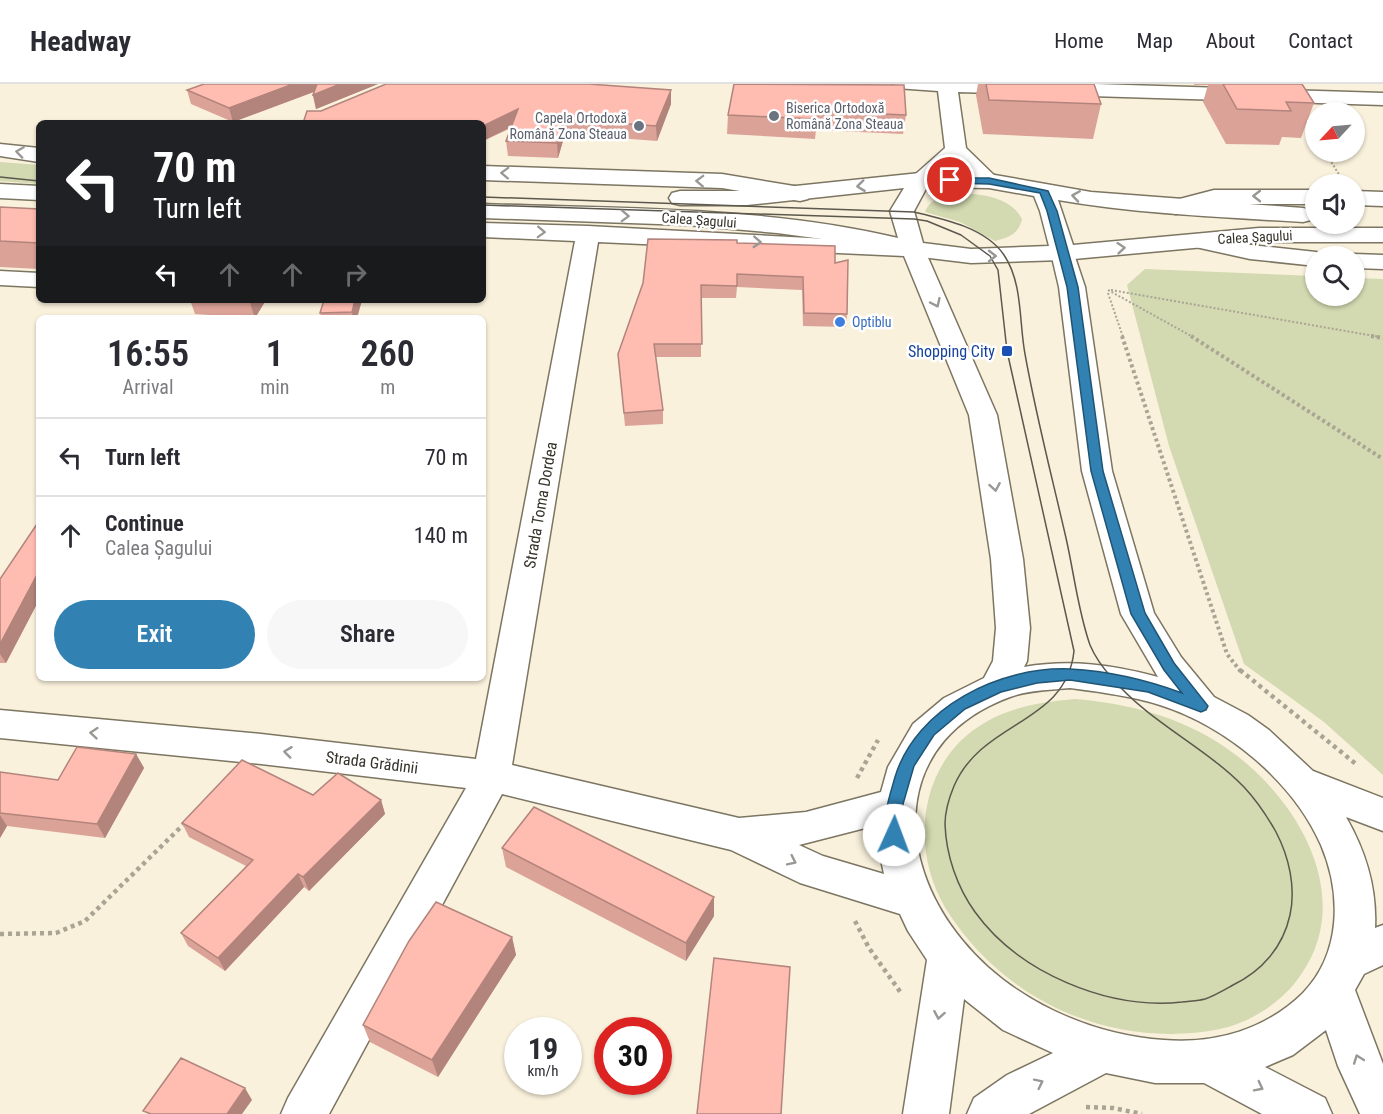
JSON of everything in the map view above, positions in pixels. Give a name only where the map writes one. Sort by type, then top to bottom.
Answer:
[{"type":"street","points":[[903,84],[947,87],[1137,88],[1383,99]]},
{"type":"street","points":[[947,87],[956,150],[989,181]]},
{"type":"street","points":[[0,150],[36,155]]},
{"type":"street","points":[[956,150],[920,180],[902,211],[902,218],[983,415],[1007,559],[1013,628],[1010,661],[998,687]]},
{"type":"street","name":"Calea Șagului","points":[[486,172],[722,182],[800,194]]},
{"type":"street","name":"Calea Șagului","points":[[486,191],[691,199],[800,194],[920,180],[989,181],[1043,191],[1176,207],[1305,215]]},
{"type":"street","points":[[0,190],[36,193]]},
{"type":"street","points":[[1043,191],[1052,211],[1072,287],[1097,471],[1138,614],[1169,666],[1201,706]]},
{"type":"street","name":"Calea Șagului","points":[[1176,207],[1214,197],[1305,197]]},
{"type":"street","points":[[1365,198],[1383,199]]},
{"type":"street","name":"Calea Șagului","points":[[486,211],[687,218],[777,226],[867,238],[913,249]]},
{"type":"street","points":[[1365,219],[1383,220]]},
{"type":"street","name":"Calea Șagului","points":[[486,230],[913,249],[981,256],[1063,253],[1259,236],[1383,236]]},
{"type":"street","name":"Strada Toma Dordea","points":[[304,1114],[492,776],[588,233]]},
{"type":"street","name":"Calea Șagului","points":[[1199,241],[1250,252],[1305,259]]},
{"type":"street","points":[[1365,261],[1383,262]]},
{"type":"street","points":[[0,278],[36,280]]},
{"type":"street","points":[[1355,965],[1313,1016],[1284,1038],[1249,1053],[1209,1062],[1156,1062],[1101,1052],[1016,1014],[950,957],[929,929],[912,900],[900,867],[894,835],[895,804],[907,764],[929,731],[960,705],[998,687],[1037,678],[1070,675],[1150,686],[1201,706],[1256,739],[1302,783],[1331,824],[1350,869],[1356,915],[1355,965],[1360,1066],[1383,1112]]},
{"type":"street","name":"Strada Grădinii","points":[[0,724],[261,748],[492,776],[739,835],[814,871],[912,900]]},
{"type":"street","points":[[1302,783],[1383,816]]},
{"type":"street","name":"Strada Grădinii","points":[[739,835],[806,828],[895,804]]},
{"type":"street","points":[[926,1114],[930,1098],[937,1029],[950,957]]},
{"type":"street","points":[[990,1114],[1023,1091],[1101,1052]]},
{"type":"street","points":[[1209,1062],[1309,1114]]},
{"type":"path","points":[[1107,289],[1383,338]]},
{"type":"path","points":[[1107,289],[1177,327],[1383,459]]},
{"type":"path","points":[[1107,289],[1227,654],[1240,672],[1268,691],[1358,766]]},
{"type":"path","points":[[853,786],[873,746],[880,738]]},
{"type":"path","points":[[0,933],[56,933],[85,921],[194,814]]},
{"type":"path","points":[[852,915],[869,948],[907,1003]]},
{"type":"path","points":[[1077,1107],[1113,1107],[1142,1114]]},
{"type":"green space","points":[[0,162],[36,165],[36,184],[0,181]]},
{"type":"green space","points":[[964,193],[997,199],[1011,206],[1022,219],[1016,232],[995,241],[960,222],[925,212],[936,199]]},
{"type":"green space","points":[[1145,269],[1305,276],[1305,306],[1365,306],[1365,278],[1383,279],[1383,775],[1324,722],[1244,664],[1169,446],[1127,285]]},
{"type":"green space","points":[[1075,699],[1143,710],[1176,721],[1207,736],[1236,755],[1264,780],[1287,808],[1306,840],[1319,874],[1323,908],[1317,943],[1293,985],[1255,1016],[1220,1029],[1180,1034],[1140,1032],[1102,1025],[1065,1012],[1030,993],[998,970],[970,942],[946,909],[934,884],[927,858],[925,832],[927,806],[934,781],[947,758],[964,738],[996,717],[1029,706]]},
{"type":"building","points":[[204,84],[293,84],[229,108],[187,90]]},
{"type":"building","points":[[317,84],[340,84],[313,95]]},
{"type":"building","points":[[386,84],[589,84],[671,90],[656,126],[564,119],[557,143],[506,141],[518,109],[486,125],[486,120],[304,120],[307,111],[321,111]]},
{"type":"building","points":[[734,84],[904,85],[906,115],[817,111],[816,119],[728,115]]},
{"type":"building","points":[[986,84],[1094,84],[1101,104],[989,100]]},
{"type":"building","points":[[1223,84],[1302,84],[1313,102],[1286,102],[1291,111],[1237,109]]},
{"type":"building","points":[[0,207],[36,209],[36,243],[0,241]]},
{"type":"building","points":[[648,239],[737,240],[737,243],[835,246],[835,263],[848,260],[847,314],[804,313],[803,277],[737,274],[737,286],[701,285],[702,344],[654,344],[663,410],[624,413],[618,354],[643,283]]},
{"type":"building","points":[[323,303],[354,303],[352,312],[320,313]]},
{"type":"building","points":[[36,525],[36,577],[0,644],[0,579]]},
{"type":"building","points":[[77,747],[136,754],[97,824],[0,813],[0,772],[58,780]]},
{"type":"building","points":[[242,760],[313,795],[338,773],[381,800],[303,877],[298,874],[218,958],[181,933],[253,860],[182,823]]},
{"type":"building","points":[[534,807],[714,897],[686,943],[502,848]]},
{"type":"building","points":[[436,902],[512,937],[432,1060],[363,1025],[409,941]]},
{"type":"building","points":[[714,958],[790,967],[781,1114],[697,1114]]},
{"type":"building","points":[[181,1058],[245,1088],[227,1114],[151,1114],[143,1111]]},
{"type":"tram line","points":[[0,177],[36,181]]},
{"type":"tram line","points":[[486,197],[914,212],[964,226],[976,231],[996,246],[1010,266],[1017,290],[1023,342],[1034,400],[1082,619],[1092,649],[1105,670],[1127,694],[1212,759],[1244,787],[1276,832],[1285,852],[1290,872],[1292,904],[1287,927],[1270,957],[1253,973],[1205,999],[1154,1003],[1125,1000],[1096,993],[1067,983],[1016,953],[993,934],[975,912],[958,881],[950,859],[945,824],[954,786],[967,764],[984,747],[1040,709],[1056,694],[1068,675],[1074,651],[1007,351],[998,270],[990,256],[961,235],[927,221],[914,219],[486,205]]},
{"type":"place","name":"Biserica Ortodoxă Română Zona Steaua","points":[[774,116]]},
{"type":"place","name":"Capela Ortodoxă Română Zona Steaua","points":[[639,126]]},
{"type":"place","name":"Optiblu","points":[[840,322]]},
{"type":"place","name":"Shopping City","points":[[1007,351]]},
{"type":"route","points":[[894,835],[895,804],[907,764],[929,731],[960,705],[998,687],[1037,678],[1070,675],[1150,686],[1201,706],[1169,666],[1138,614],[1097,471],[1072,287],[1052,211],[1043,191],[989,181],[950,180]]}]
